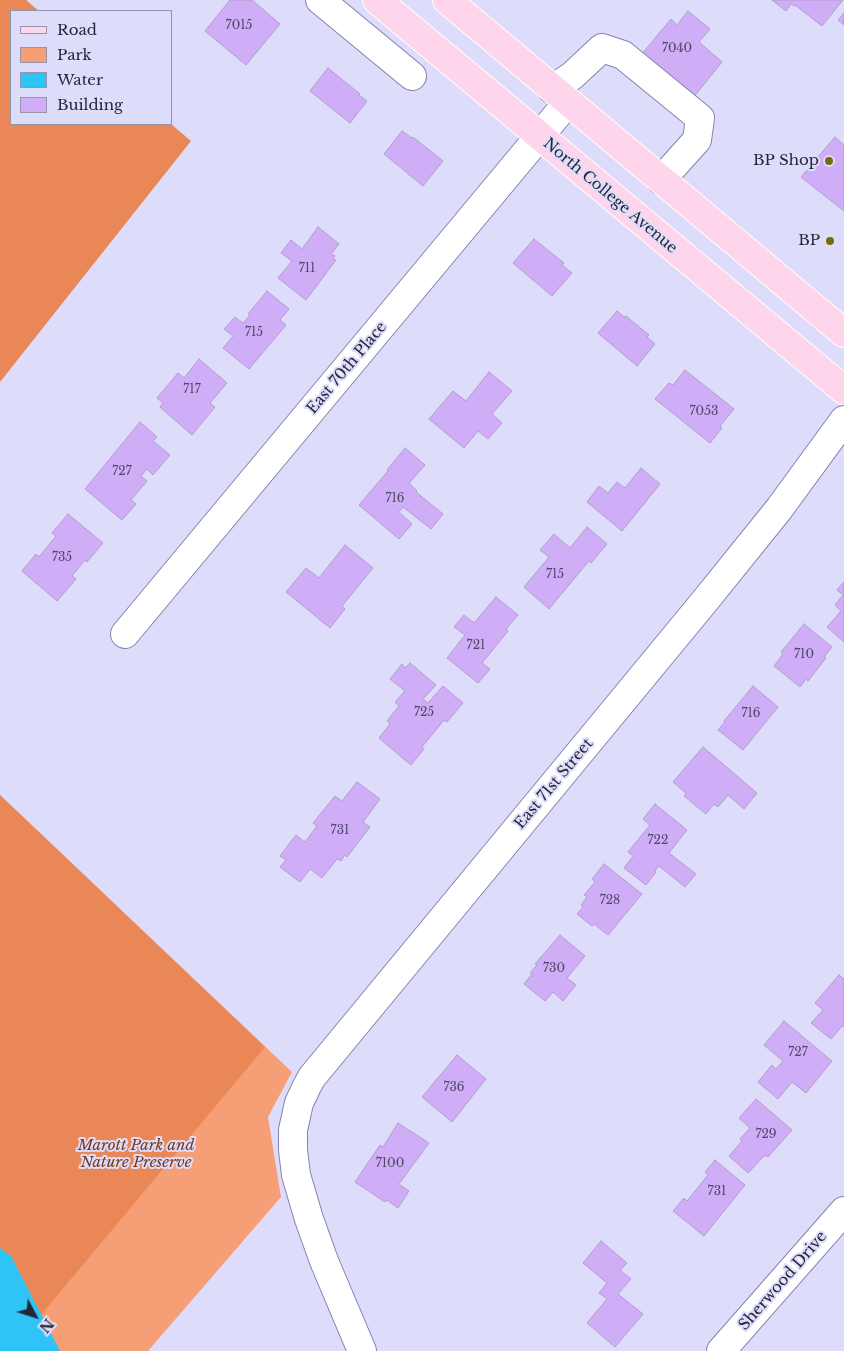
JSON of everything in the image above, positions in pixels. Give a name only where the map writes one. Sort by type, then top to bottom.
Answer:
[{"type":"main road","name":"North College Avenue","points":[[377,0],[844,390]]},
{"type":"main road","points":[[447,0],[844,333]]},
{"type":"street","points":[[320,0],[412,76]]},
{"type":"street","name":"East 70th Place","points":[[125,634],[540,136],[560,95],[572,76],[602,48],[623,55],[700,118],[697,140],[661,180]]},
{"type":"street","name":"East 71st Street","points":[[362,1351],[324,1261],[296,1174],[293,1139],[295,1120],[299,1104],[312,1077],[779,509],[844,420]]},
{"type":"street","name":"Sherwood Drive","points":[[721,1351],[844,1211]]},
{"type":"green space","points":[[0,0],[26,0],[38,10],[10,10],[10,125],[172,125],[191,141],[0,382]]},
{"type":"green space","name":"Marott Park and Nature Preserve","points":[[0,795],[292,1072],[268,1117],[281,1197],[148,1351],[0,1351]]},
{"type":"green space","name":"Marott Park and Nature Preserve","points":[[0,795],[265,1047],[41,1315],[11,1256],[0,1248]]},
{"type":"water","points":[[0,1248],[11,1256],[60,1351],[0,1351]]},
{"type":"building","points":[[230,0],[252,0],[280,24],[246,65],[205,31]]},
{"type":"building","points":[[772,0],[843,0],[822,26],[795,5],[791,4],[786,11]]},
{"type":"building","points":[[688,11],[710,29],[699,42],[722,62],[693,98],[641,55],[671,19],[677,25]]},
{"type":"building","points":[[844,13],[844,25],[838,20]]},
{"type":"building","points":[[328,68],[367,101],[350,123],[310,91]]},
{"type":"building","points":[[402,131],[413,137],[443,161],[423,186],[384,154]]},
{"type":"building","name":"BP Shop","points":[[835,137],[844,145],[844,211],[801,177]]},
{"type":"building","points":[[318,227],[339,244],[331,254],[335,256],[333,259],[336,260],[306,300],[278,278],[292,261],[281,253],[291,240],[302,249]]},
{"type":"building","points":[[534,239],[564,263],[562,265],[572,273],[552,296],[513,263]]},
{"type":"building","points":[[267,291],[289,309],[280,320],[286,325],[249,369],[223,348],[233,336],[224,329],[235,317],[243,323]]},
{"type":"building","points":[[617,311],[649,335],[647,337],[655,344],[637,366],[598,333]]},
{"type":"building","points":[[199,359],[227,383],[210,403],[215,407],[192,435],[160,407],[163,403],[157,398],[178,373],[184,378]]},
{"type":"building","points":[[685,370],[734,409],[720,426],[722,428],[710,443],[655,399],[669,383],[673,385]]},
{"type":"building","points":[[489,372],[512,391],[492,414],[502,423],[488,439],[478,431],[464,448],[429,419],[453,391],[466,401]]},
{"type":"building","points":[[140,422],[157,437],[153,441],[170,455],[153,475],[147,469],[141,476],[147,481],[131,500],[136,504],[122,520],[85,489]]},
{"type":"building","points":[[405,448],[425,465],[409,483],[416,492],[443,514],[431,529],[403,507],[399,512],[412,524],[399,539],[359,505]]},
{"type":"building","points":[[641,468],[660,484],[622,531],[587,502],[599,486],[608,493],[617,482],[625,488]]},
{"type":"building","points":[[68,514],[103,543],[72,576],[76,579],[57,601],[22,571],[36,554],[39,557],[56,536],[52,533]]},
{"type":"building","points":[[587,527],[607,544],[591,563],[589,561],[549,609],[524,587],[549,557],[540,550],[554,534],[570,548]]},
{"type":"building","points":[[345,545],[373,568],[342,606],[345,609],[330,628],[286,592],[306,568],[319,578]]},
{"type":"building","points":[[844,582],[844,642],[827,627],[841,611],[835,605],[843,595],[837,590]]},
{"type":"building","points":[[496,597],[518,615],[506,629],[508,631],[482,663],[490,669],[478,683],[447,658],[465,635],[454,627],[464,615],[474,623]]},
{"type":"building","points":[[804,624],[832,647],[808,681],[806,679],[800,687],[774,666],[783,654],[781,652]]},
{"type":"building","points":[[410,663],[436,685],[423,699],[428,703],[443,686],[463,703],[447,722],[444,720],[422,747],[424,749],[411,765],[379,738],[390,724],[387,721],[399,706],[395,702],[405,691],[390,679],[402,664],[405,668]]},
{"type":"building","points":[[753,686],[778,707],[743,750],[718,730]]},
{"type":"building","points":[[703,747],[757,793],[744,809],[728,795],[718,807],[714,804],[706,814],[684,796],[686,793],[673,782]]},
{"type":"building","points":[[357,782],[380,799],[363,822],[370,827],[347,857],[345,855],[341,861],[337,859],[322,878],[310,869],[300,882],[280,867],[286,860],[280,856],[296,835],[305,842],[317,826],[313,823],[335,796],[342,801]]},
{"type":"building","points":[[655,804],[687,830],[669,853],[696,874],[685,887],[659,866],[646,885],[624,868],[633,856],[628,852],[650,825],[643,819]]},
{"type":"building","points":[[604,864],[642,894],[608,935],[594,924],[592,926],[577,914],[583,907],[581,905],[587,897],[584,895],[595,882],[592,879]]},
{"type":"building","points":[[560,935],[585,956],[567,978],[576,985],[563,1001],[553,992],[545,1001],[524,984],[537,965],[535,964]]},
{"type":"building","points":[[839,975],[844,979],[844,1027],[842,1026],[831,1039],[811,1023],[823,1010],[815,1003]]},
{"type":"building","points":[[784,1021],[832,1061],[806,1093],[792,1082],[778,1099],[758,1082],[772,1065],[776,1069],[783,1061],[764,1045]]},
{"type":"building","points":[[457,1055],[486,1079],[452,1122],[422,1097]]},
{"type":"building","points":[[756,1099],[792,1130],[768,1157],[765,1155],[748,1173],[729,1156],[750,1128],[739,1118]]},
{"type":"building","points":[[398,1123],[429,1143],[399,1184],[409,1191],[398,1208],[387,1200],[385,1202],[355,1182],[380,1145],[383,1147]]},
{"type":"building","points":[[715,1160],[745,1185],[704,1236],[673,1211],[684,1198],[687,1201],[708,1175],[705,1172]]},
{"type":"building","points":[[601,1241],[627,1263],[620,1270],[631,1279],[618,1294],[643,1314],[615,1347],[587,1323],[607,1299],[599,1293],[607,1283],[583,1263]]},
{"type":"place","name":"BP Shop","points":[[829,161]]},
{"type":"place","name":"BP","points":[[830,241]]}]
